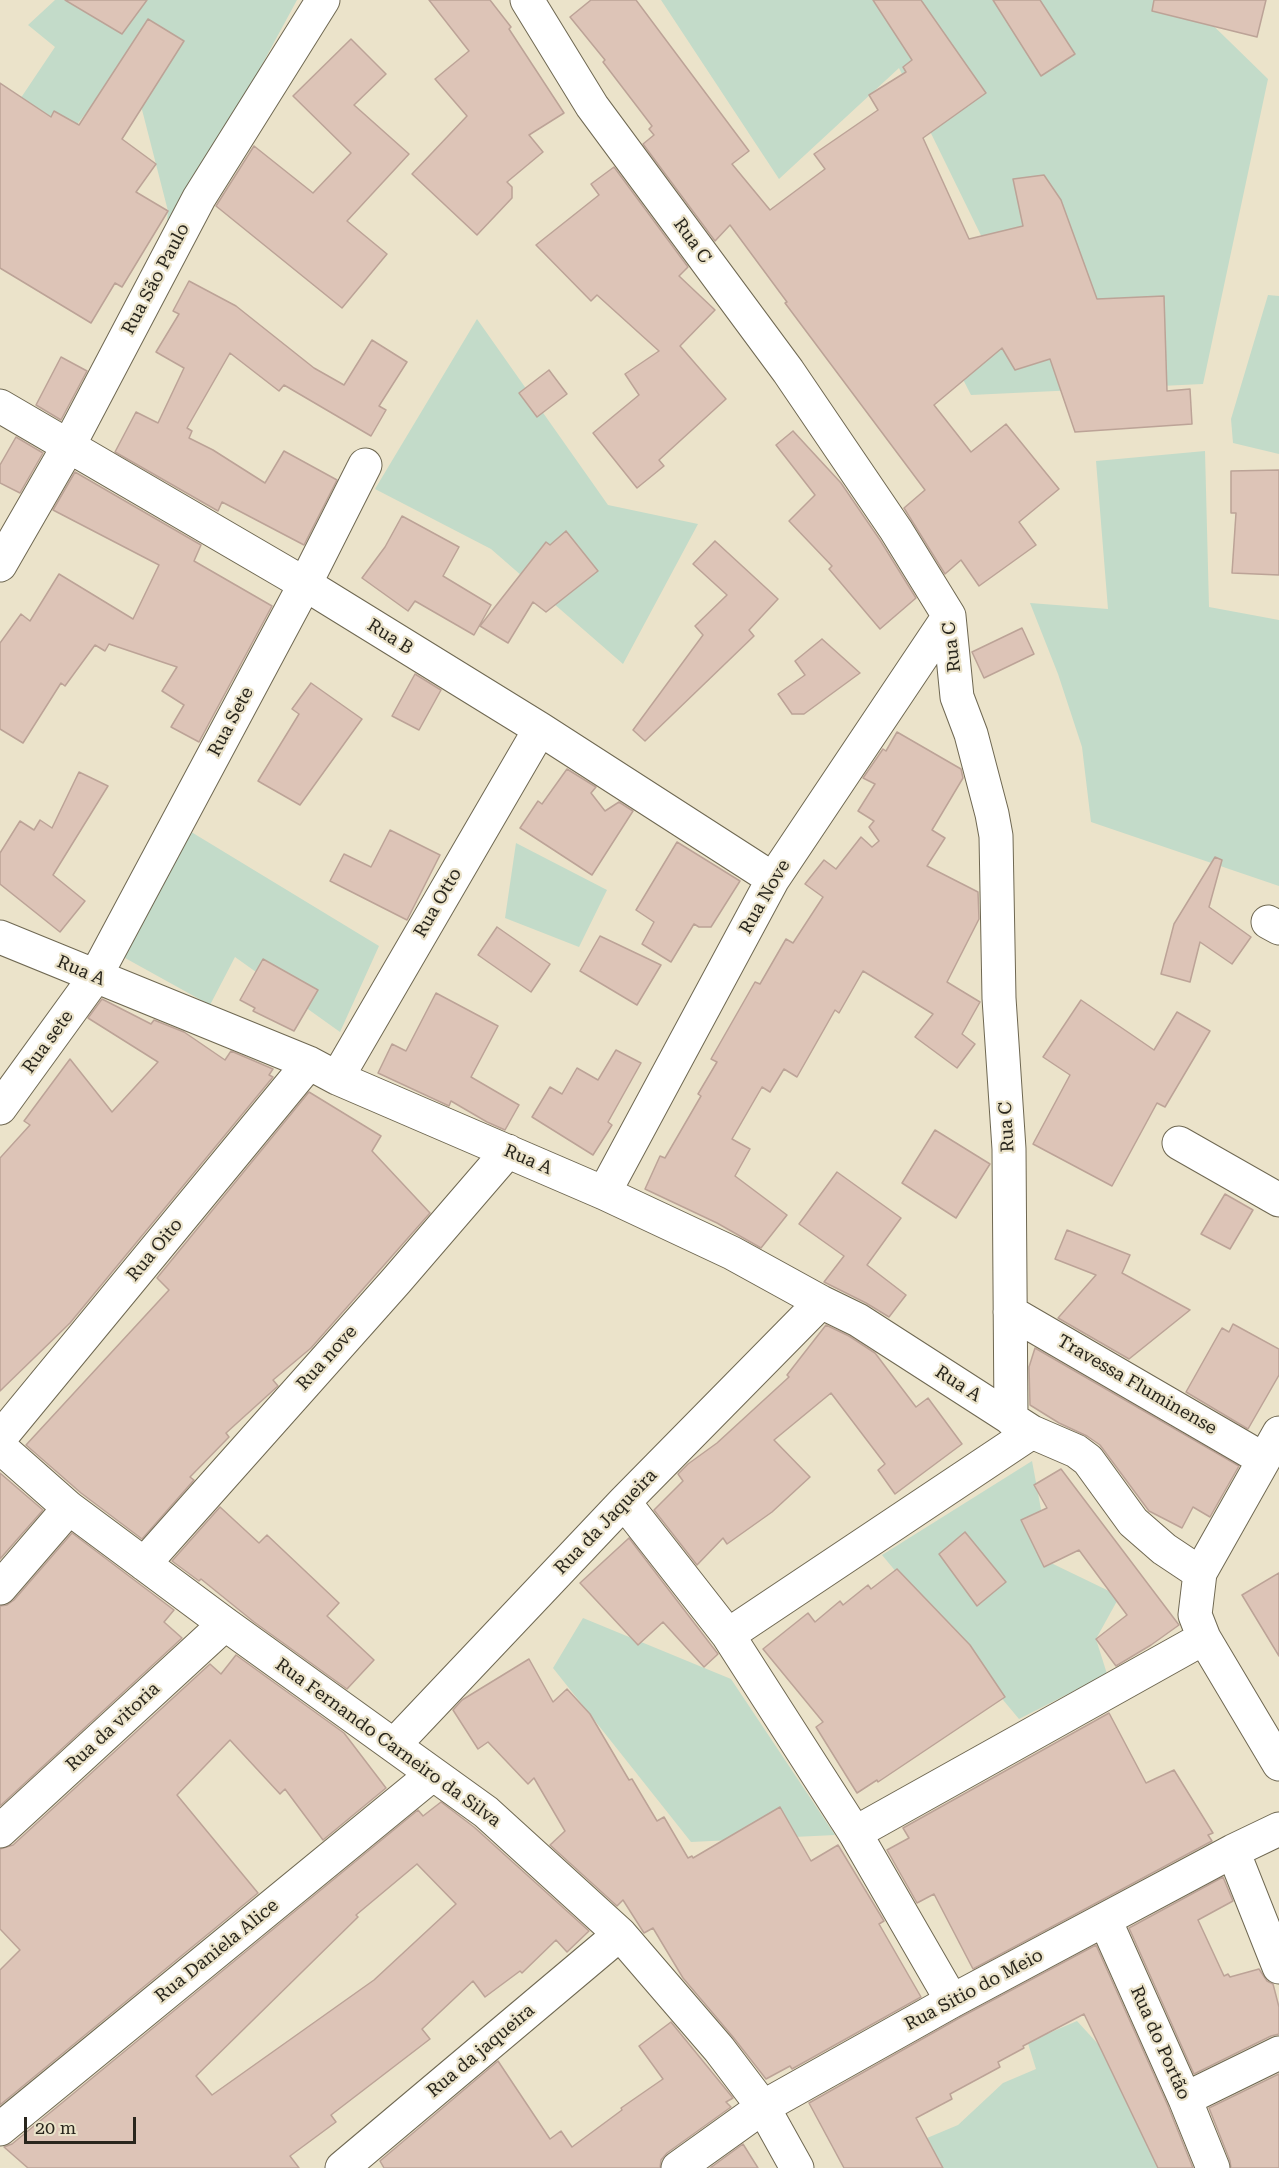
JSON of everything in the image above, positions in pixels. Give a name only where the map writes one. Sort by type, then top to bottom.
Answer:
[{"type":"street","name":"Rua São Paulo","points":[[0,565],[68,447],[199,198],[322,0]]},
{"type":"street","name":"Rua C","points":[[527,0],[592,106],[788,371],[896,530],[949,616],[957,697],[971,734],[996,836],[999,998],[1008,1149],[1010,1312],[1022,1425]]},
{"type":"street","name":"Rua B","points":[[0,406],[305,584],[540,729],[773,879]]},
{"type":"street","name":"Rua Sete","points":[[95,977],[305,584],[365,465]]},
{"type":"street","name":"Rua Nove","points":[[604,1193],[773,879],[949,616]]},
{"type":"street","name":"Rua Otto","points":[[323,1070],[540,729]]},
{"type":"street","name":"Rua A","points":[[0,937],[323,1070],[604,1193],[732,1253],[858,1320],[1022,1425],[1076,1450],[1088,1460],[1134,1522],[1164,1549],[1200,1573]]},
{"type":"street","name":"Rua sete","points":[[0,1108],[95,977]]},
{"type":"street","name":"Rua Oito","points":[[0,1438],[323,1070]]},
{"type":"street","points":[[1179,1143],[1279,1200]]},
{"type":"street","name":"Rua nove","points":[[144,1564],[396,1281],[508,1151]]},
{"type":"street","name":"Rua da Jaqueira","points":[[394,1745],[624,1502],[821,1302]]},
{"type":"street","name":"Travessa Fluminense","points":[[1010,1312],[1271,1446]]},
{"type":"street","points":[[728,1635],[1022,1425]]},
{"type":"street","points":[[1271,1446],[1200,1573],[1195,1615],[1204,1638],[1279,1764]]},
{"type":"street","name":"Rua Fernando Carneiro da Silva","points":[[0,1447],[69,1508],[225,1624],[486,1812],[620,1934],[719,2049],[764,2107],[797,2168]]},
{"type":"street","points":[[624,1502],[728,1635],[855,1833],[952,2001]]},
{"type":"street","points":[[0,1588],[69,1508]]},
{"type":"street","name":"Rua da vitoria","points":[[0,1831],[225,1624]]},
{"type":"street","points":[[855,1833],[1204,1638]]},
{"type":"street","name":"Rua Daniela Alice","points":[[0,2129],[434,1774]]},
{"type":"street","name":"Rua Sitio do Meio","points":[[678,2168],[764,2107],[952,2001],[1279,1828]]},
{"type":"street","points":[[1233,1851],[1279,1967]]},
{"type":"street","name":"Rua do Portão","points":[[1105,1920],[1185,2099],[1213,2168]]},
{"type":"street","name":"Rua da jaqueira","points":[[342,2168],[620,1934]]},
{"type":"street","points":[[1185,2099],[1279,2053]]},
{"type":"green space","points":[[55,0],[297,0],[165,244],[168,211],[129,59],[60,146],[0,129],[55,47],[28,25]]},
{"type":"green space","points":[[661,0],[1187,0],[1268,79],[1203,384],[971,395],[927,309],[994,262],[899,68],[779,179]]},
{"type":"green space","points":[[1268,295],[1279,296],[1279,454],[1233,443],[1231,419]]},
{"type":"green space","points":[[477,319],[608,505],[698,524],[623,664],[491,549],[375,489]]},
{"type":"green space","points":[[1205,451],[1209,607],[1279,620],[1279,886],[1091,822],[1082,747],[1058,674],[1030,603],[1108,609],[1096,461]]},
{"type":"green space","points":[[188,830],[379,946],[340,1032],[235,957],[210,1005],[116,953]]},
{"type":"green space","points":[[516,843],[607,890],[579,947],[505,918]]},
{"type":"green space","points":[[1032,1461],[1051,1563],[1109,1591],[1117,1601],[1096,1639],[1107,1674],[1019,1719],[882,1555]]},
{"type":"green space","points":[[583,1618],[731,1679],[835,1835],[691,1842],[553,1668]]},
{"type":"green space","points":[[1077,2021],[1098,2044],[1158,2168],[933,2168],[940,2164],[927,2138],[958,2125],[1003,2083],[1036,2069],[1026,2037],[1049,2033]]},
{"type":"building","points":[[65,0],[147,0],[122,34]]},
{"type":"building","points":[[429,0],[490,0],[511,27],[509,29],[564,113],[529,135],[543,152],[507,182],[512,187],[512,198],[477,235],[412,174],[467,116],[435,79],[469,51]]},
{"type":"building","points":[[591,0],[636,0],[749,151],[732,164],[770,210],[825,169],[814,154],[878,110],[869,95],[906,72],[903,67],[912,60],[873,0],[921,0],[986,93],[923,138],[969,239],[1023,226],[1013,179],[1044,175],[1061,200],[1097,299],[1164,296],[1167,391],[1190,389],[1192,424],[1075,432],[1050,359],[1015,370],[1002,348],[934,405],[971,452],[1006,424],[1059,489],[1019,522],[1036,545],[979,586],[961,560],[945,574],[904,508],[925,490],[785,303],[787,302],[730,225],[715,241],[643,144],[654,135],[649,129],[652,126],[603,62],[605,60],[570,17]]},
{"type":"building","points":[[993,0],[1040,0],[1075,54],[1041,76]]},
{"type":"building","points":[[1154,0],[1266,0],[1257,37],[1152,11]]},
{"type":"building","points":[[148,19],[184,41],[122,139],[156,164],[136,192],[168,211],[122,287],[115,283],[91,323],[0,268],[0,83],[51,117],[54,111],[79,125]]},
{"type":"building","points":[[351,39],[386,74],[354,105],[409,154],[347,221],[387,254],[342,308],[216,206],[254,146],[313,193],[351,153],[293,96]]},
{"type":"building","points":[[614,167],[688,267],[679,276],[715,310],[680,346],[726,399],[659,460],[664,466],[637,488],[593,433],[639,395],[625,374],[659,351],[597,295],[591,301],[536,245],[599,195],[591,184]]},
{"type":"building","points":[[189,281],[236,306],[314,368],[344,385],[372,340],[407,362],[379,406],[386,410],[371,436],[284,385],[279,391],[230,353],[187,428],[192,431],[189,438],[213,450],[265,483],[284,451],[337,480],[304,545],[222,502],[218,511],[115,452],[136,412],[158,423],[184,368],[156,352],[179,314],[173,311]]},
{"type":"building","points":[[61,357],[87,371],[61,420],[36,405]]},
{"type":"building","points":[[549,370],[567,394],[537,417],[519,393]]},
{"type":"building","points":[[793,431],[841,483],[916,598],[880,629],[829,569],[832,566],[789,521],[815,495],[776,445]]},
{"type":"building","points":[[16,437],[43,453],[20,493],[0,483],[0,465]]},
{"type":"building","points":[[1279,470],[1279,575],[1232,573],[1236,513],[1231,513],[1231,471]]},
{"type":"building","points":[[75,472],[201,545],[194,561],[272,606],[199,742],[171,727],[184,705],[162,691],[177,667],[109,644],[105,651],[95,645],[65,686],[61,683],[23,743],[0,729],[0,643],[21,614],[30,621],[59,574],[133,619],[159,565],[53,510]]},
{"type":"building","points":[[402,516],[459,547],[443,576],[491,605],[474,635],[415,601],[408,611],[362,578],[385,547]]},
{"type":"building","points":[[566,531],[598,571],[546,612],[533,602],[508,643],[480,626],[546,542],[550,545]]},
{"type":"building","points":[[715,541],[778,599],[749,630],[754,636],[645,741],[633,730],[703,635],[695,626],[727,595],[693,564]]},
{"type":"building","points":[[1022,628],[1034,654],[984,678],[972,652]]},
{"type":"building","points":[[822,639],[860,673],[804,714],[792,714],[778,694],[805,675],[795,661]]},
{"type":"building","points":[[415,674],[441,690],[419,730],[392,716]]},
{"type":"building","points":[[311,683],[362,719],[300,805],[258,781],[299,714],[292,709]]},
{"type":"building","points":[[897,732],[961,769],[963,778],[932,830],[945,838],[927,866],[978,892],[979,919],[947,982],[980,1002],[962,1034],[975,1044],[957,1068],[915,1037],[933,1014],[863,971],[839,1013],[835,1010],[797,1077],[784,1069],[770,1092],[762,1087],[732,1139],[750,1149],[735,1176],[787,1215],[761,1248],[717,1223],[645,1189],[660,1156],[665,1158],[701,1096],[698,1094],[717,1062],[711,1059],[755,982],[760,984],[786,939],[793,943],[823,897],[805,884],[824,860],[836,869],[861,837],[872,847],[879,841],[869,827],[874,821],[858,811],[875,784],[863,778],[883,749],[886,751]]},
{"type":"building","points":[[567,769],[596,787],[591,793],[605,811],[619,802],[633,811],[592,875],[520,828],[538,801],[542,804]]},
{"type":"building","points":[[79,772],[108,786],[53,875],[85,901],[60,932],[0,884],[0,853],[20,821],[34,830],[40,820],[52,828]]},
{"type":"building","points":[[390,830],[440,855],[407,920],[330,881],[344,854],[371,867]]},
{"type":"building","points":[[677,842],[740,881],[711,927],[699,927],[694,924],[671,962],[642,944],[654,922],[636,910]]},
{"type":"building","points":[[1215,857],[1222,860],[1209,907],[1251,937],[1232,964],[1200,942],[1190,982],[1161,974],[1174,924]]},
{"type":"building","points":[[497,927],[550,964],[531,992],[478,955]]},
{"type":"building","points":[[600,936],[661,965],[637,1005],[580,971]]},
{"type":"building","points":[[263,959],[318,990],[294,1031],[253,1011],[255,1008],[240,1000]]},
{"type":"building","points":[[436,993],[498,1026],[471,1077],[519,1105],[505,1130],[451,1101],[449,1106],[378,1073],[392,1044],[406,1051]]},
{"type":"building","points":[[102,999],[151,1024],[154,1020],[184,1032],[225,1060],[231,1051],[273,1069],[269,1075],[273,1077],[70,1323],[0,1391],[0,1158],[30,1125],[24,1121],[70,1059],[112,1112],[158,1062],[88,1018]]},
{"type":"building","points":[[1081,1000],[1154,1050],[1177,1012],[1210,1031],[1165,1107],[1157,1103],[1112,1186],[1033,1144],[1070,1075],[1043,1057]]},
{"type":"building","points":[[616,1050],[641,1063],[608,1122],[612,1125],[593,1155],[532,1117],[550,1087],[562,1094],[577,1068],[598,1080]]},
{"type":"building","points":[[309,1092],[381,1136],[372,1151],[430,1213],[311,1348],[273,1380],[278,1386],[226,1433],[229,1437],[190,1477],[194,1480],[142,1539],[81,1493],[26,1445],[169,1290],[157,1278]]},
{"type":"building","points":[[935,1130],[990,1164],[956,1218],[902,1183]]},
{"type":"building","points":[[837,1172],[901,1218],[867,1265],[906,1295],[889,1317],[824,1282],[844,1256],[799,1224]]},
{"type":"building","points":[[1225,1194],[1253,1210],[1230,1249],[1201,1234]]},
{"type":"building","points":[[1067,1230],[1130,1255],[1122,1273],[1190,1310],[1129,1359],[1058,1318],[1096,1275],[1055,1259]]},
{"type":"building","points":[[1233,1324],[1279,1349],[1279,1375],[1248,1429],[1186,1392],[1222,1328],[1229,1332]]},
{"type":"building","points":[[826,1325],[849,1336],[875,1353],[916,1407],[928,1398],[962,1444],[895,1494],[878,1470],[885,1464],[831,1393],[774,1440],[810,1477],[772,1512],[727,1544],[723,1538],[697,1565],[654,1510],[683,1481],[678,1474],[688,1464],[717,1443],[789,1377],[787,1375]]},
{"type":"building","points":[[1035,1348],[1239,1466],[1210,1517],[1193,1507],[1182,1528],[1149,1511],[1100,1445],[1030,1405],[1029,1367]]},
{"type":"building","points":[[1061,1469],[1179,1625],[1116,1666],[1096,1639],[1127,1615],[1079,1550],[1044,1567],[1021,1520],[1047,1508],[1034,1485]]},
{"type":"building","points":[[0,1473],[43,1510],[0,1559]]},
{"type":"building","points":[[220,1507],[259,1543],[267,1535],[339,1603],[327,1616],[374,1660],[347,1689],[254,1622],[201,1579],[199,1581],[172,1561]]},
{"type":"building","points":[[965,1532],[1006,1582],[977,1606],[939,1554]]},
{"type":"building","points":[[72,1533],[174,1610],[164,1622],[182,1638],[0,1806],[0,1606],[7,1605],[14,1600]]},
{"type":"building","points":[[629,1538],[718,1654],[704,1667],[663,1622],[638,1645],[580,1583]]},
{"type":"building","points":[[897,1569],[970,1645],[1005,1697],[878,1782],[877,1780],[857,1793],[816,1727],[823,1722],[763,1649],[808,1613],[815,1622],[840,1601],[843,1605],[868,1585],[871,1589]]},
{"type":"building","points":[[1279,1573],[1279,1656],[1242,1595]]},
{"type":"building","points":[[236,1655],[344,1733],[386,1788],[323,1840],[285,1789],[280,1794],[230,1740],[177,1795],[258,1893],[0,2105],[0,1970],[20,1950],[0,1929],[0,1849],[13,1845],[210,1664],[221,1674]]},
{"type":"building","points":[[529,1659],[553,1702],[567,1689],[590,1714],[629,1780],[632,1779],[657,1821],[664,1817],[688,1858],[692,1856],[693,1858],[780,1807],[811,1861],[838,1845],[884,1921],[879,1924],[921,1997],[792,2069],[790,2066],[766,2079],[683,1978],[653,1928],[644,1933],[623,1900],[617,1906],[550,1845],[565,1831],[534,1778],[528,1784],[488,1742],[478,1749],[453,1710],[462,1700]]},
{"type":"building","points":[[1109,1713],[1146,1783],[1174,1770],[1213,1833],[1208,1835],[1212,1841],[973,1969],[934,1894],[917,1903],[887,1850],[909,1838],[903,1828]]},
{"type":"building","points":[[441,1802],[474,1827],[589,1931],[567,1952],[556,1940],[522,1973],[520,1971],[485,1997],[473,1981],[422,2029],[430,2039],[331,2115],[336,2122],[290,2156],[299,2168],[28,2168],[4,2147],[12,2144],[418,1810],[423,1816]],"holes":[[[417,1864],[456,1904],[374,1980],[212,2095],[196,2076],[358,1917],[356,1915]]]},
{"type":"building","points":[[1223,1877],[1233,1901],[1198,1920],[1224,1976],[1228,1974],[1230,1977],[1259,1969],[1267,1981],[1273,1984],[1279,2007],[1279,2034],[1194,2074],[1129,1928]]},
{"type":"building","points":[[1096,1945],[1168,2106],[1193,2168],[1158,2168],[1084,2014],[1023,2046],[1024,2048],[998,2062],[1000,2067],[950,2094],[952,2099],[916,2118],[943,2168],[844,2168],[809,2103],[961,2017]]},
{"type":"building","points":[[671,2022],[733,2098],[726,2102],[731,2107],[667,2153],[661,2160],[660,2168],[384,2168],[380,2161],[498,2061],[550,2139],[561,2131],[572,2147],[622,2110],[621,2108],[663,2079],[639,2046]]},
{"type":"building","points":[[1279,2074],[1279,2168],[1231,2168],[1209,2108]]},
{"type":"building","points":[[743,2144],[758,2168],[710,2168]]}]
